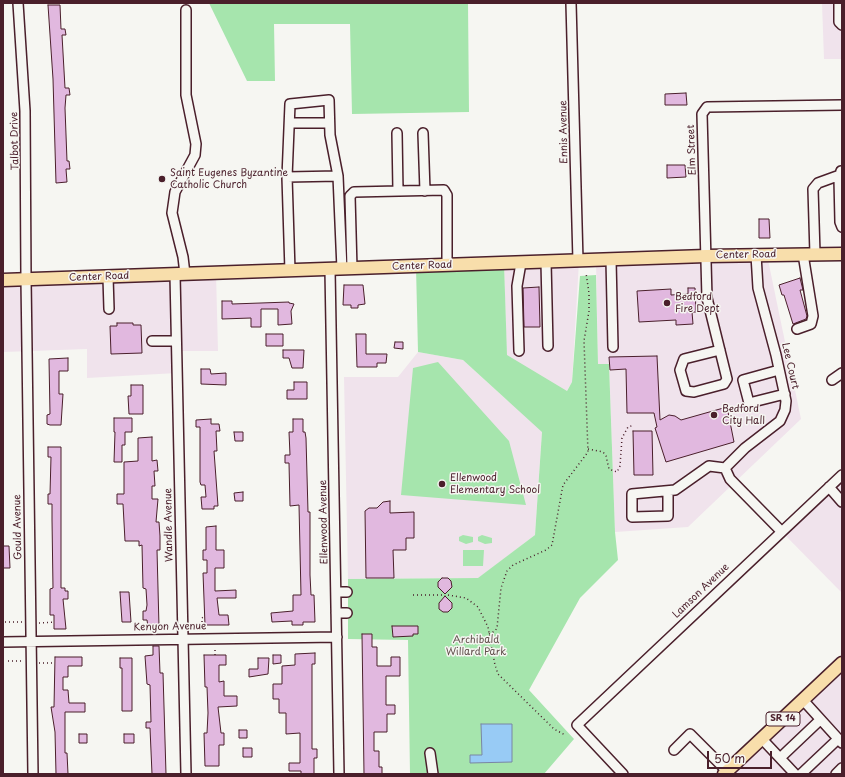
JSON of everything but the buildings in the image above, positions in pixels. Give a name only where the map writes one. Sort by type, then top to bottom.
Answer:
[{"type":"main road","name":"Center Road","points":[[3,280],[706,256],[842,254]]},
{"type":"main road","name":"SR 14","points":[[725,773],[842,663]]},
{"type":"street","name":"Talbot Drive","points":[[18,3],[26,111],[26,279]]},
{"type":"street","name":"Ennis Avenue","points":[[571,3],[578,261]]},
{"type":"street","points":[[839,3],[839,22],[842,25]]},
{"type":"street","name":"Wandle Avenue","points":[[186,10],[186,95],[196,144],[195,155],[175,192],[172,212],[183,258],[180,274],[176,341],[186,774]]},
{"type":"street","points":[[290,271],[287,177],[292,102],[329,100],[331,147],[338,176],[341,269]]},
{"type":"street","name":"Elm Street","points":[[706,256],[702,114],[707,107],[842,105]]},
{"type":"street","points":[[290,123],[330,123]]},
{"type":"street","points":[[397,133],[398,191]]},
{"type":"street","points":[[423,133],[425,191]]},
{"type":"street","points":[[797,329],[811,324],[813,316],[809,254],[813,189],[818,183],[841,172],[840,222],[842,227]]},
{"type":"street","points":[[287,177],[338,176]]},
{"type":"street","points":[[341,269],[350,196],[354,192],[444,190],[446,195],[447,265]]},
{"type":"street","name":"Lee Court","points":[[725,468],[745,448],[780,421],[785,410],[785,394],[758,288],[756,255]]},
{"type":"street","points":[[706,256],[707,298],[720,350],[727,379],[724,384],[694,392],[686,391],[680,370],[684,359],[720,350]]},
{"type":"street","points":[[610,260],[614,347]]},
{"type":"street","points":[[546,262],[548,346]]},
{"type":"street","points":[[519,351],[517,286],[521,263]]},
{"type":"street","name":"Ellenwood Avenue","points":[[339,774],[336,592],[341,269]]},
{"type":"street","points":[[108,277],[109,309]]},
{"type":"street","name":"Gould Avenue","points":[[26,279],[33,774]]},
{"type":"street","points":[[152,341],[176,341]]},
{"type":"street","points":[[779,370],[743,380],[748,403],[785,394]]},
{"type":"street","points":[[832,380],[842,372]]},
{"type":"street","points":[[668,491],[668,516],[632,517],[632,494],[675,490],[708,466],[725,468],[730,479],[781,531]]},
{"type":"street","name":"Lamson Avenue","points":[[623,774],[577,725],[842,475]]},
{"type":"street","points":[[829,487],[842,502]]},
{"type":"street","points":[[336,592],[347,592]]},
{"type":"street","points":[[336,613],[347,613]]},
{"type":"street","name":"Kenyon Avenue","points":[[3,642],[182,638],[337,637]]},
{"type":"street","points":[[801,774],[840,741],[803,700]]},
{"type":"street","points":[[780,758],[820,720]]},
{"type":"street","points":[[674,750],[690,734],[725,773]]},
{"type":"street","points":[[762,738],[795,774]]},
{"type":"street","points":[[430,754],[433,774]]},
{"type":"street","points":[[836,774],[842,768]]},
{"type":"path","points":[[489,634],[495,632],[503,579],[513,565],[546,550],[552,545],[563,485],[586,457],[588,449],[584,341],[589,311],[589,293],[586,273]]},
{"type":"path","points":[[588,449],[603,452],[606,456],[609,469],[616,472],[620,466],[622,438],[628,427],[634,425]]},
{"type":"path","points":[[413,595],[442,595]]},
{"type":"path","points":[[448,595],[466,598],[478,607],[485,619],[495,665],[504,681],[517,691],[554,729],[565,735]]},
{"type":"path","points":[[202,630],[202,618],[205,616]]},
{"type":"path","points":[[5,622],[22,622]]},
{"type":"path","points":[[39,623],[54,622]]},
{"type":"path","points":[[8,661],[23,662]]},
{"type":"path","points":[[39,663],[55,663]]},
{"type":"shaded area","points":[[822,3],[842,3],[842,59],[824,59]]},
{"type":"shaded area","points":[[767,255],[801,419],[688,527],[615,532],[609,364],[598,364],[596,260]]},
{"type":"shaded area","name":"Ellenwood Elementary School","points":[[579,261],[572,382],[542,432],[535,535],[479,578],[348,579],[344,377],[398,377],[418,352],[463,360],[508,401],[504,263]]},
{"type":"shaded area","points":[[216,273],[218,351],[177,351],[177,373],[87,378],[87,349],[3,352],[3,280]]},
{"type":"shaded area","points":[[842,475],[842,593],[781,531]]},
{"type":"shaded area","points":[[842,663],[842,774],[724,774]]},
{"type":"green space","points":[[209,3],[468,3],[469,112],[352,114],[350,24],[274,24],[275,81],[247,81]]},
{"type":"green space","name":"Archibald Willard Park","points":[[504,263],[507,355],[567,391],[572,382],[580,276],[596,275],[598,364],[609,364],[615,532],[618,560],[580,598],[529,690],[574,739],[544,774],[410,774],[408,640],[348,639],[348,579],[478,578],[535,535],[542,432],[463,360],[418,352],[416,267]]},
{"type":"green space","points":[[438,362],[509,441],[526,505],[401,495],[413,368]]},
{"type":"green space","points":[[463,535],[473,537],[473,542],[466,544],[459,541],[459,537]]},
{"type":"green space","points":[[482,535],[492,538],[492,543],[485,544],[478,541],[478,537]]},
{"type":"green space","points":[[463,550],[484,550],[483,566],[463,566]]},
{"type":"water","points":[[481,724],[512,724],[512,762],[470,763],[470,755],[482,755]]},
{"type":"place","name":"Saint Eugenes Byzantine Catholic Church","points":[[162,179]]},
{"type":"place","name":"Bedford Fire Dept","points":[[667,303]]},
{"type":"place","name":"Bedford City Hall","points":[[714,415]]},
{"type":"place","name":"Ellenwood Elementary School","points":[[442,484]]}]
